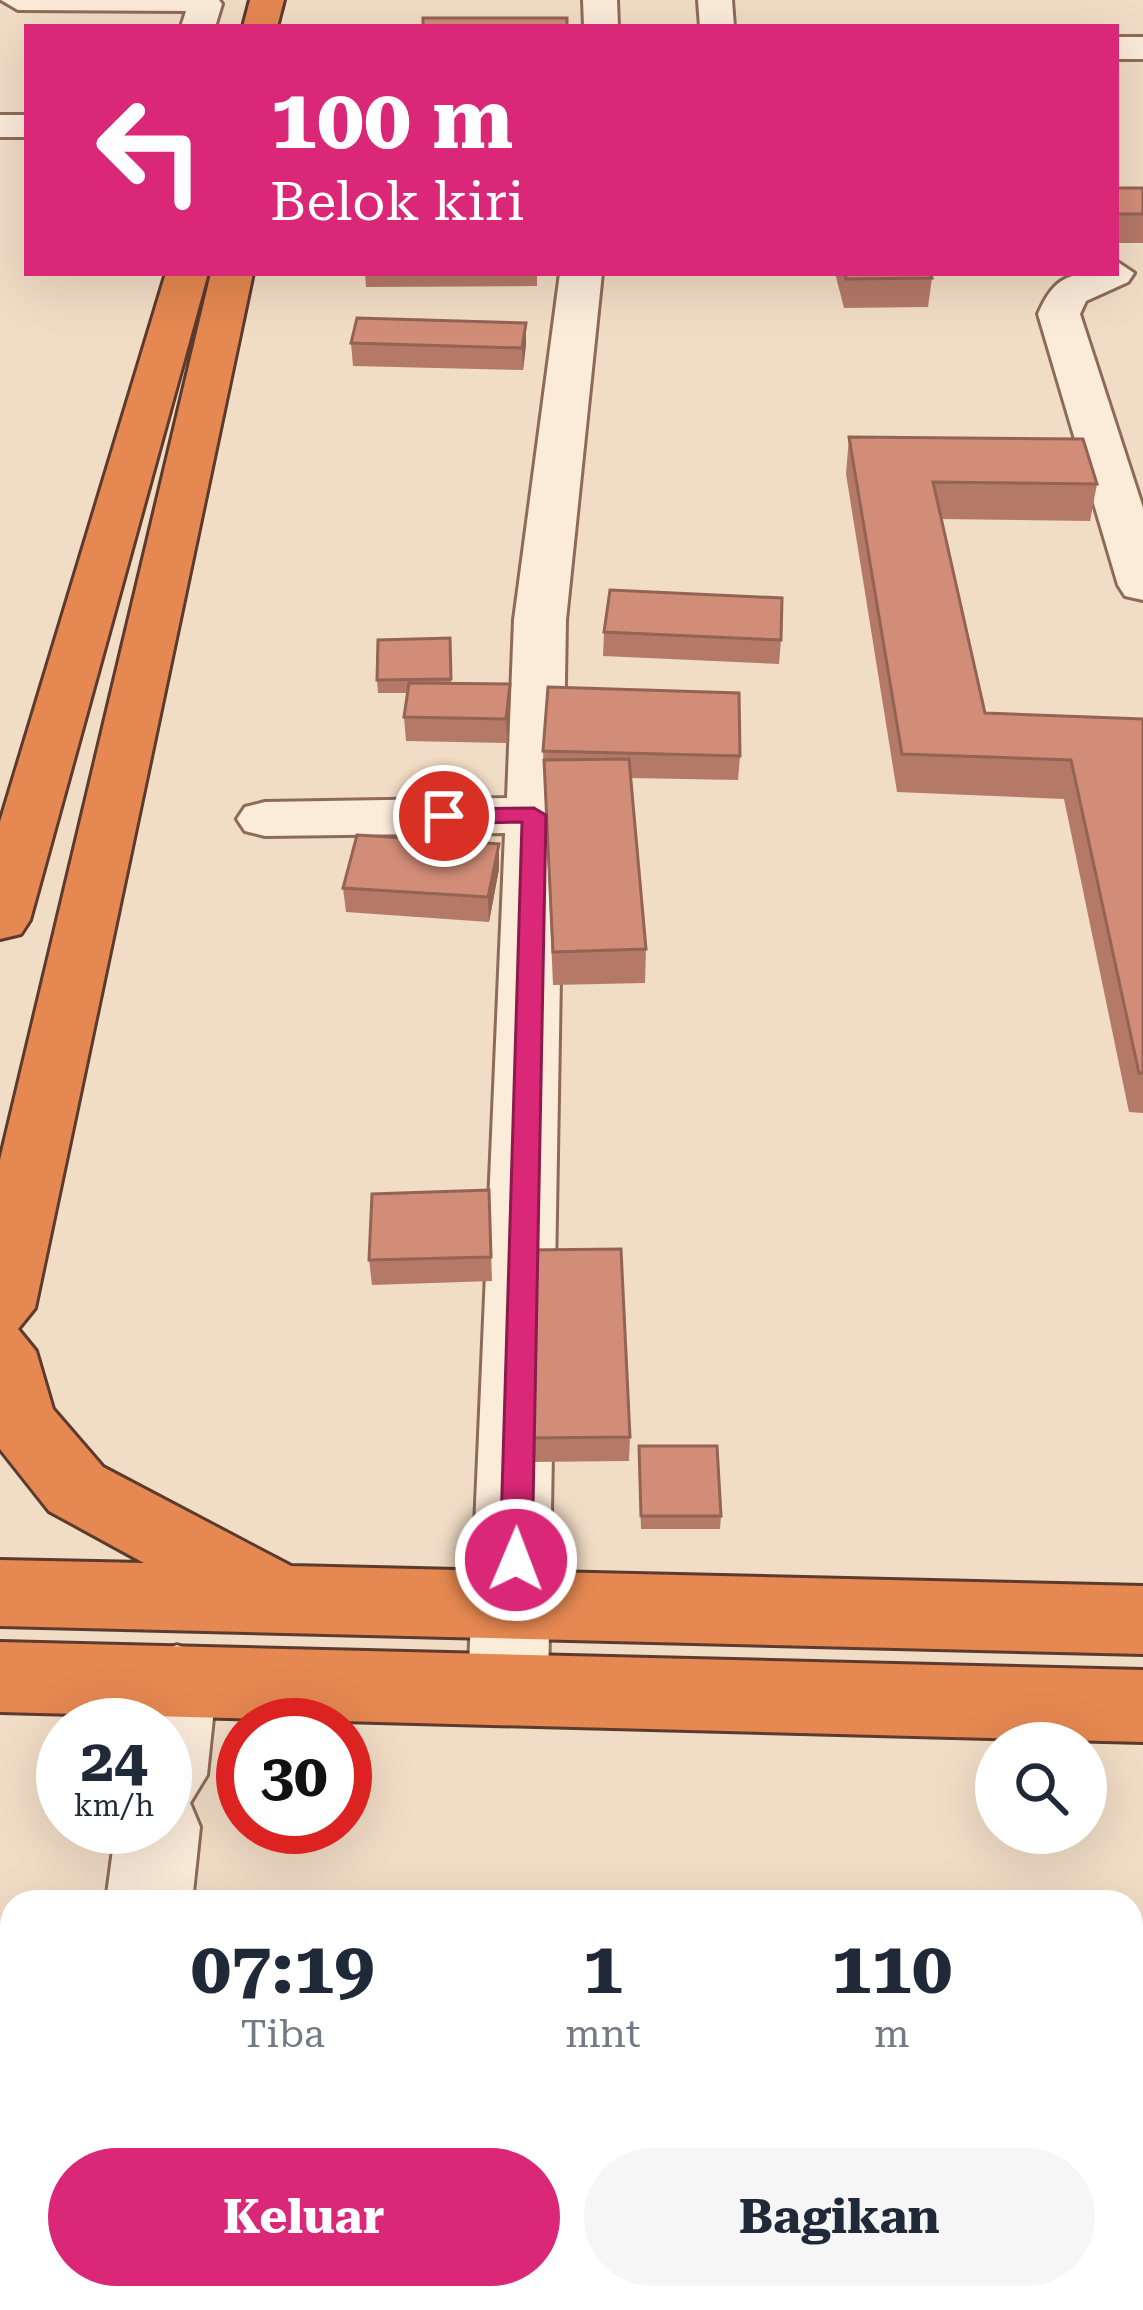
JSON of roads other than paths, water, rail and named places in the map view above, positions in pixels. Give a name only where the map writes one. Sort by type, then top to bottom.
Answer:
[{"type":"highway","points":[[0,920],[186,276]]},
{"type":"highway","points":[[0,1308],[200,397],[231,276]]},
{"type":"highway","points":[[0,1352],[20,1421],[76,1489],[287,1603]]},
{"type":"highway","points":[[0,1593],[1143,1620]]},
{"type":"highway","points":[[0,1676],[1143,1706]]},
{"type":"street","points":[[0,13],[15,9],[19,0],[203,2],[199,24]]},
{"type":"street","points":[[508,1689],[540,620],[581,276]]},
{"type":"street","points":[[1107,276],[1068,293],[1059,314],[1143,585]]},
{"type":"street","points":[[265,819],[534,815]]},
{"type":"street","points":[[175,1698],[177,1680]]},
{"type":"street","points":[[150,1890],[155,1854]]}]
